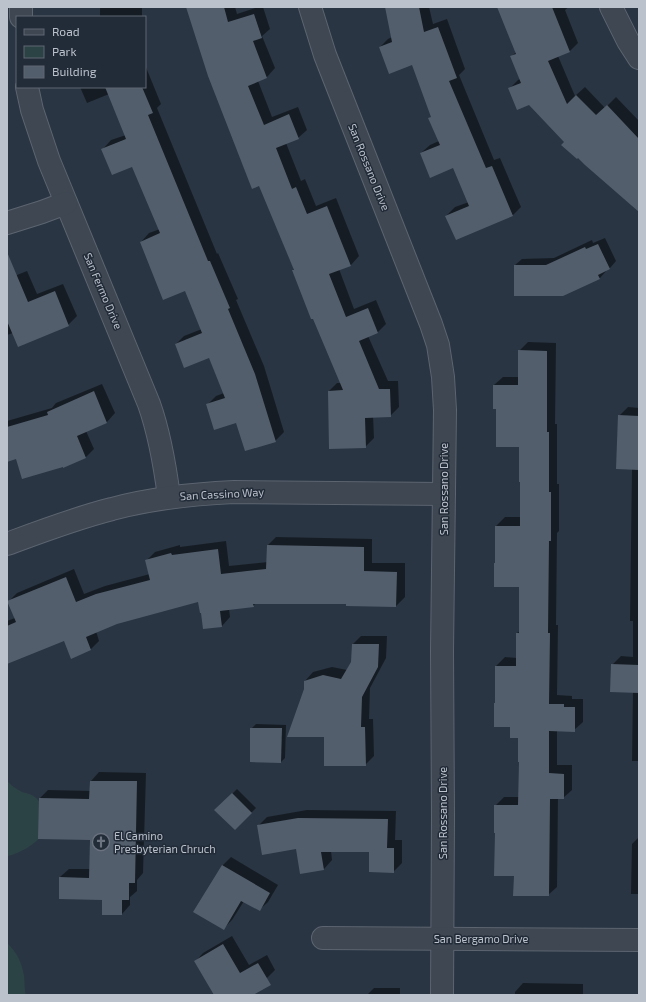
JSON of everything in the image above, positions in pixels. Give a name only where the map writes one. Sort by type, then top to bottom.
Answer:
[{"type":"street","name":"San Rossano Drive","points":[[310,7],[325,55],[431,324],[438,345],[443,377],[445,410],[442,651],[442,995]]},
{"type":"street","points":[[611,7],[628,41],[639,58]]},
{"type":"street","name":"San Fermo Drive","points":[[27,88],[32,110],[49,161],[150,404],[162,448],[169,497]]},
{"type":"street","points":[[7,223],[66,203]]},
{"type":"street","name":"San Cassino Way","points":[[7,544],[55,526],[113,508],[169,497],[201,493],[444,494]]},
{"type":"street","name":"San Bergamo Drive","points":[[323,938],[639,940]]},
{"type":"green space","points":[[7,781],[18,790],[37,799],[44,811],[44,820],[39,839],[31,846],[7,856]]},
{"type":"green space","points":[[7,943],[14,950],[22,967],[26,995],[7,995]]},
{"type":"building","points":[[186,7],[224,7],[228,22],[254,14],[262,38],[253,41],[267,78],[248,86],[264,125],[289,114],[299,139],[276,148],[292,189],[296,187],[307,214],[327,206],[351,266],[329,274],[346,317],[368,308],[378,333],[359,341],[379,389],[390,389],[391,417],[365,418],[366,448],[329,449],[328,391],[343,390],[313,319],[311,319],[292,270],[294,270],[259,186],[252,189],[208,76]]},
{"type":"building","points":[[385,7],[419,7],[424,32],[438,27],[457,78],[449,81],[486,168],[492,166],[513,216],[456,240],[445,216],[469,206],[453,168],[430,178],[420,153],[440,145],[428,118],[431,117],[412,65],[389,74],[379,47],[392,42]]},
{"type":"building","points":[[497,7],[552,7],[570,52],[548,61],[567,104],[576,95],[596,115],[607,105],[639,139],[639,212],[578,158],[577,159],[561,145],[564,142],[529,105],[517,110],[508,88],[521,83],[510,56],[516,54]]},
{"type":"building","points":[[105,88],[142,88],[153,113],[148,115],[208,261],[210,261],[230,308],[228,309],[255,374],[276,442],[245,451],[236,423],[214,430],[206,404],[225,398],[209,358],[184,368],[175,344],[202,333],[185,291],[163,300],[140,242],[160,233],[132,167],[112,175],[101,149],[126,139]]},
{"type":"building","points":[[598,244],[610,269],[598,275],[600,279],[563,296],[514,296],[514,265],[546,265],[585,247],[586,249]]},
{"type":"building","points":[[7,252],[28,302],[55,291],[69,326],[18,347],[7,321]]},
{"type":"building","points":[[518,350],[547,351],[547,432],[549,432],[549,492],[551,492],[548,633],[550,633],[549,704],[564,704],[564,707],[575,707],[575,732],[549,731],[549,773],[564,774],[564,799],[550,799],[549,896],[513,896],[514,876],[494,876],[494,805],[518,805],[519,762],[518,738],[510,738],[510,727],[494,727],[495,666],[516,666],[516,633],[519,633],[519,587],[494,587],[495,526],[520,526],[520,482],[519,447],[496,447],[496,409],[493,409],[493,385],[518,385]]},
{"type":"building","points":[[94,391],[107,423],[77,436],[86,458],[63,468],[22,479],[16,459],[7,462],[7,427],[48,415],[47,412]]},
{"type":"building","points":[[618,415],[639,416],[639,470],[616,469]]},
{"type":"building","points":[[267,545],[364,547],[364,571],[397,572],[396,607],[346,606],[346,604],[253,604],[254,607],[220,611],[222,627],[203,629],[198,602],[117,624],[86,637],[91,650],[71,659],[64,641],[7,664],[7,626],[16,622],[7,601],[66,577],[76,602],[96,594],[150,580],[145,560],[171,553],[172,555],[218,549],[221,574],[266,569]]},
{"type":"building","points":[[352,644],[379,644],[378,667],[362,697],[361,727],[365,727],[366,766],[324,766],[324,737],[287,737],[304,689],[304,681],[323,675],[341,679],[351,662]]},
{"type":"building","points":[[611,664],[639,665],[639,693],[610,692]]},
{"type":"building","points":[[250,728],[282,728],[281,763],[250,762]]},
{"type":"building","points":[[90,781],[137,781],[135,883],[129,883],[129,900],[122,900],[122,915],[102,915],[102,900],[59,899],[59,877],[89,878],[90,840],[38,839],[39,798],[89,799]]},
{"type":"building","points":[[232,793],[252,813],[235,830],[214,810]]},
{"type":"building","points":[[298,818],[388,819],[387,848],[394,848],[394,873],[369,872],[369,852],[321,852],[324,870],[300,874],[296,849],[262,855],[257,825]]},
{"type":"building","points":[[222,865],[270,893],[260,911],[241,901],[224,930],[193,912]]},
{"type":"building","points":[[223,944],[240,973],[258,963],[271,985],[253,995],[214,995],[194,961]]},
{"type":"place","name":"El Camino Presbyterian Chruch","points":[[101,842]]}]
